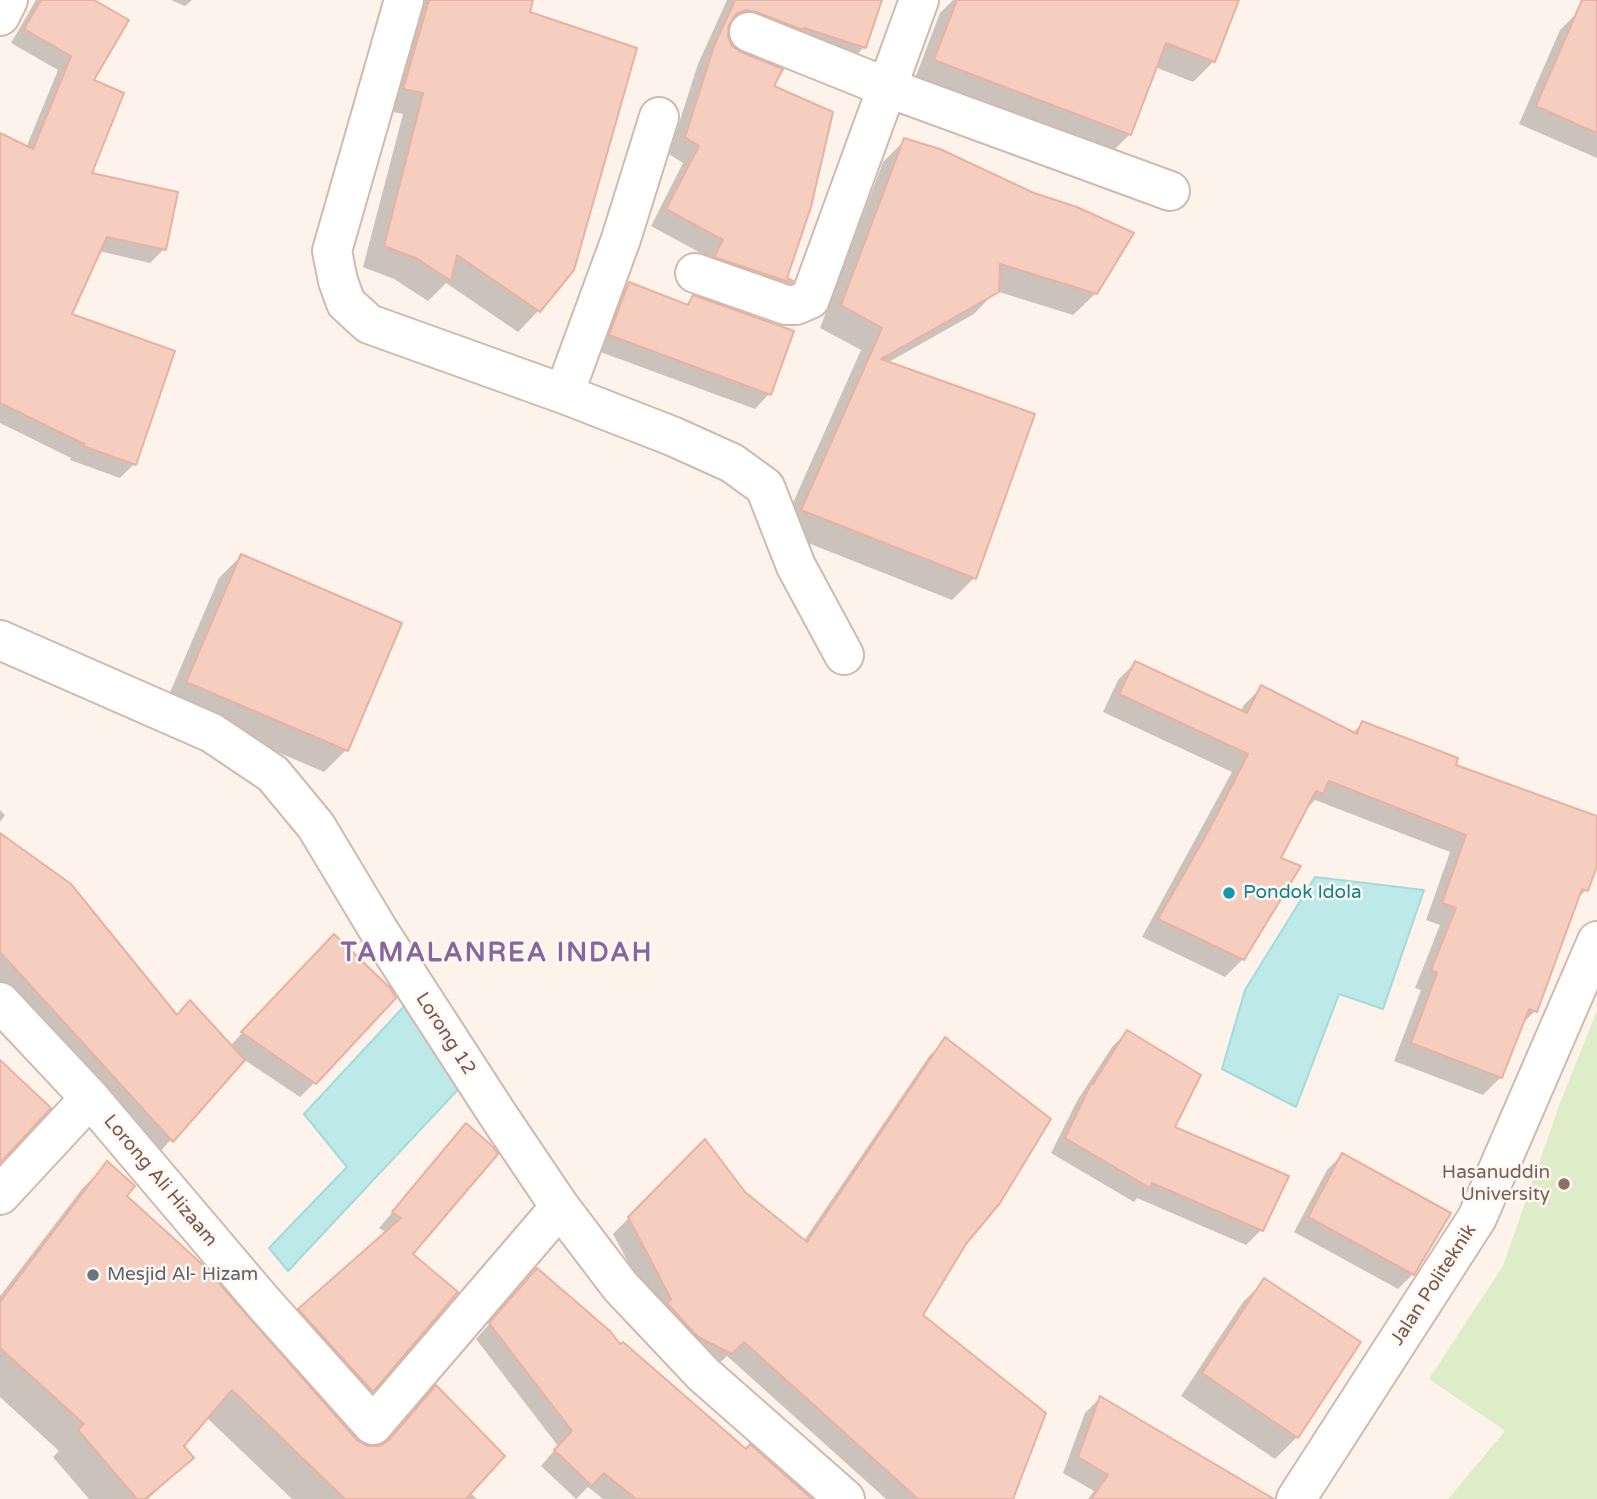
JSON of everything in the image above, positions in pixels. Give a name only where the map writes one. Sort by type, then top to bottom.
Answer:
[{"type":"street","points":[[0,16],[8,0]]},
{"type":"street","points":[[404,0],[332,251],[346,303],[369,324],[564,394],[672,436],[732,463],[765,487],[796,566],[844,655]]},
{"type":"street","points":[[695,273],[786,304],[796,305],[810,299],[919,0]]},
{"type":"street","points":[[749,32],[886,87],[1170,191]]},
{"type":"street","points":[[564,394],[621,239],[659,117]]},
{"type":"street","name":"Lorong 12","points":[[0,640],[212,733],[273,774],[316,826],[379,932],[560,1207],[620,1286],[702,1374],[845,1499]]},
{"type":"street","name":"Jalan Politeknik","points":[[1296,1499],[1477,1218],[1597,941]]},
{"type":"street","name":"Lorong Ali Hizaam","points":[[0,1002],[90,1098],[262,1302],[373,1424],[560,1207]]},
{"type":"street","points":[[0,1195],[90,1098]]},
{"type":"green space","name":"Hasanuddin University","points":[[1597,1011],[1597,1499],[1448,1499],[1505,1431],[1429,1379],[1503,1266],[1560,1103]]},
{"type":"water","points":[[1315,877],[1424,890],[1383,1009],[1339,994],[1296,1107],[1222,1069],[1245,990]]},
{"type":"water","points":[[409,1001],[466,1081],[288,1271],[269,1248],[347,1167],[304,1114]]},
{"type":"building","points":[[41,0],[94,0],[129,20],[94,80],[124,93],[92,173],[178,192],[166,250],[107,237],[72,314],[175,351],[136,465],[83,446],[84,444],[0,403],[0,133],[33,149],[71,56],[24,29]]},
{"type":"building","points":[[429,0],[533,0],[530,12],[637,48],[574,270],[540,312],[457,255],[451,281],[416,258],[384,246],[423,93],[403,89]]},
{"type":"building","points":[[735,0],[882,0],[866,48],[747,10],[736,14],[729,25],[728,36],[732,46],[783,69],[774,86],[833,112],[811,207],[787,278],[793,281],[792,283],[714,257],[723,240],[666,209],[699,146],[685,137],[714,46]]},
{"type":"building","points":[[957,0],[1239,0],[1215,62],[1166,43],[1131,135],[934,60]]},
{"type":"building","points":[[1582,0],[1597,0],[1597,133],[1536,106]]},
{"type":"building","points":[[904,138],[940,149],[1034,193],[1077,207],[1134,233],[1097,294],[1000,264],[999,292],[881,359],[1035,414],[976,579],[801,510],[882,328],[841,305]]},
{"type":"building","points":[[629,282],[688,305],[693,295],[794,331],[771,395],[609,335]]},
{"type":"building","points":[[241,554],[402,623],[348,751],[186,682]]},
{"type":"building","points":[[1135,661],[1247,713],[1261,685],[1357,734],[1362,721],[1458,758],[1456,765],[1597,816],[1597,866],[1588,891],[1582,889],[1537,1012],[1529,1009],[1502,1078],[1411,1043],[1437,973],[1431,970],[1456,908],[1442,903],[1466,835],[1329,781],[1323,794],[1316,791],[1281,858],[1301,866],[1244,960],[1158,919],[1248,754],[1119,694]]},
{"type":"building","points":[[0,833],[71,884],[177,1015],[190,1000],[245,1060],[173,1142],[0,952]]},
{"type":"building","points":[[334,934],[390,988],[396,998],[316,1084],[241,1032]]},
{"type":"building","points":[[1127,1030],[1201,1075],[1175,1127],[1289,1176],[1263,1231],[1152,1183],[1150,1188],[1065,1138],[1091,1084]]},
{"type":"building","points":[[945,1037],[1051,1119],[1000,1203],[966,1244],[923,1315],[1046,1413],[1013,1499],[918,1499],[744,1342],[732,1354],[698,1337],[667,1303],[671,1299],[628,1217],[705,1139],[745,1192],[807,1242]]},
{"type":"building","points":[[0,1060],[51,1108],[0,1163]]},
{"type":"building","points":[[466,1123],[498,1154],[413,1254],[458,1292],[373,1392],[298,1309],[401,1218],[392,1212]]},
{"type":"building","points":[[1342,1153],[1451,1213],[1414,1275],[1308,1217]]},
{"type":"building","points":[[107,1161],[135,1186],[127,1196],[203,1265],[357,1440],[368,1446],[380,1446],[389,1440],[436,1385],[505,1456],[466,1499],[345,1499],[232,1390],[184,1446],[194,1458],[145,1499],[137,1499],[78,1430],[84,1424],[0,1348],[0,1302]]},
{"type":"building","points":[[537,1268],[610,1331],[620,1344],[623,1342],[746,1449],[750,1444],[812,1499],[636,1499],[604,1473],[592,1486],[554,1450],[572,1431],[489,1323]]},
{"type":"building","points":[[1264,1278],[1361,1342],[1298,1438],[1202,1373]]},
{"type":"building","points":[[1100,1396],[1274,1499],[1091,1499],[1108,1475],[1078,1457]]},
{"type":"place","name":"Pondok Idola","points":[[1229,893]]},
{"type":"place","name":"Hasanuddin University","points":[[1564,1184]]},
{"type":"place","name":"Mesjid Al- Hizam","points":[[93,1275]]},
{"type":"district","name":"TAMALANREA INDAH","points":[[497,954]]}]
